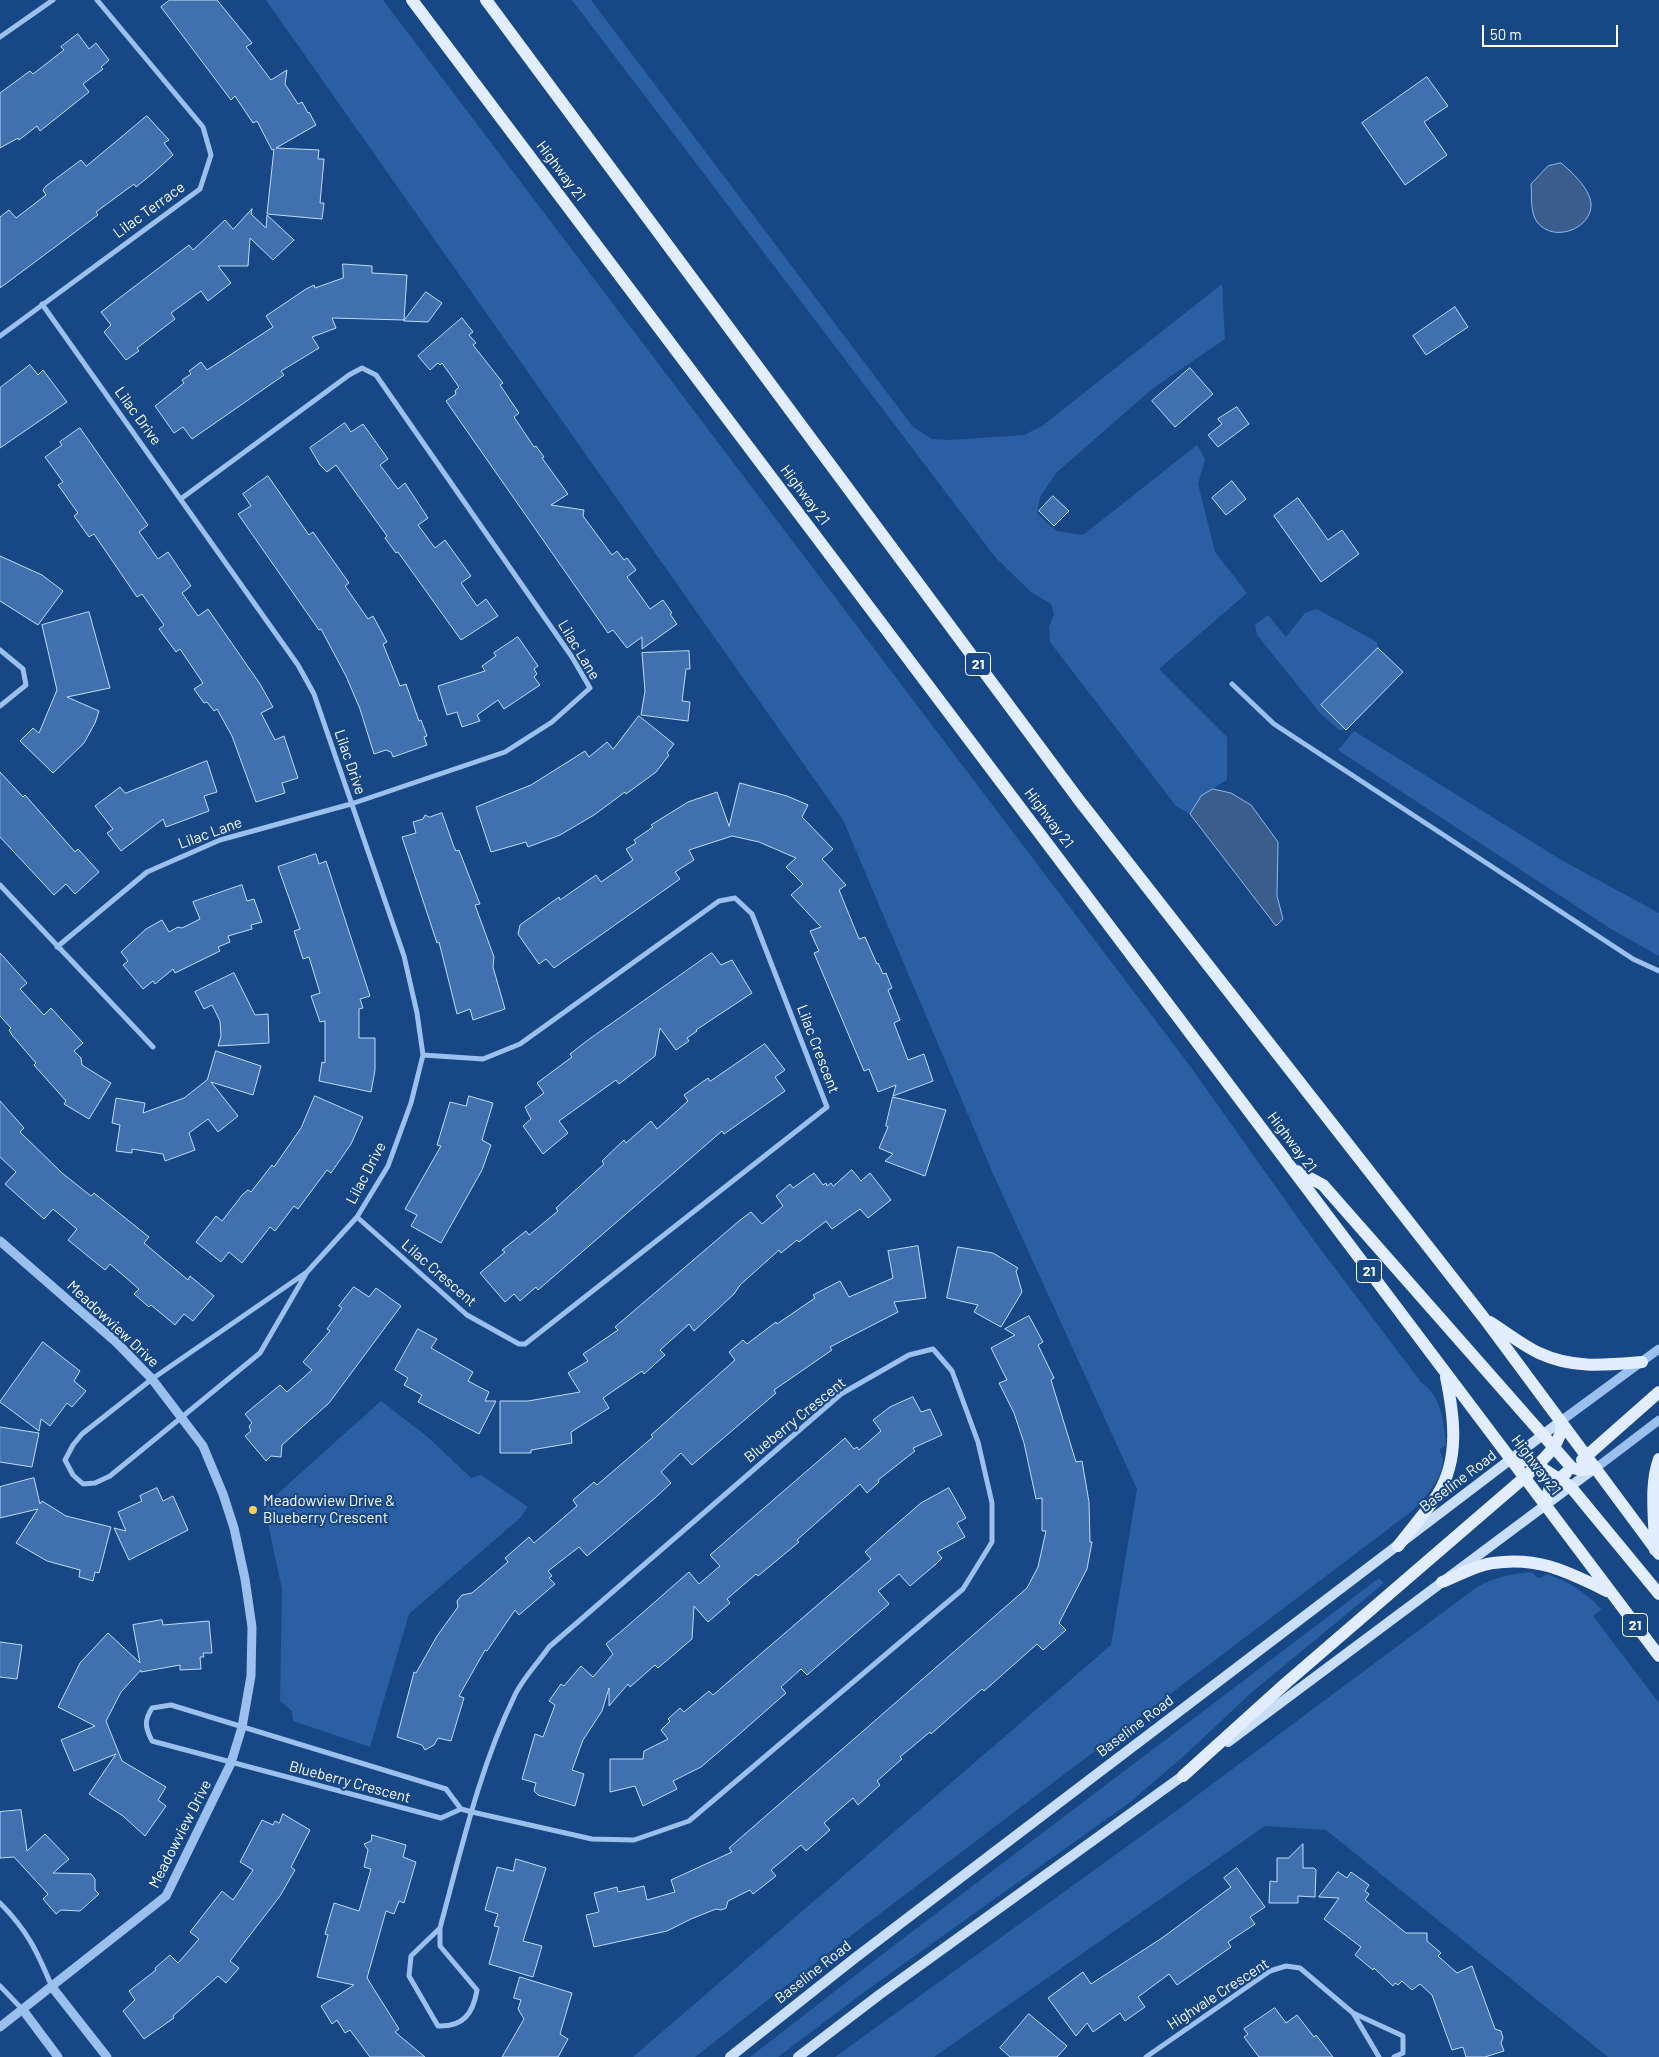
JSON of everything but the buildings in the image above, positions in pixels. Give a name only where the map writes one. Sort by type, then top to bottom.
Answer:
[{"type":"main road","name":"Highway 21","points":[[412,0],[1659,1656]]},
{"type":"main road","name":"21","points":[[486,0],[1078,800],[1484,1318],[1657,1552]]},
{"type":"main road","points":[[1293,1169],[1322,1185],[1572,1468],[1581,1470],[1596,1468]]},
{"type":"main road","points":[[1484,1318],[1539,1353],[1568,1363],[1595,1366],[1642,1362]]},
{"type":"main road","points":[[1398,1546],[1438,1494],[1447,1473],[1452,1452],[1454,1417],[1445,1372]]},
{"type":"main road","points":[[1545,1504],[1547,1494],[1560,1478],[1659,1392]]},
{"type":"main road","points":[[1183,1776],[1286,1683],[1525,1477],[1554,1446],[1562,1432],[1561,1421]]},
{"type":"main road","name":"Baseline Road","points":[[730,2057],[855,1958],[1561,1421]]},
{"type":"main road","points":[[1511,1459],[1531,1461],[1538,1464],[1570,1486],[1659,1594]]},
{"type":"main road","points":[[1657,1552],[1654,1501],[1656,1469],[1659,1459]]},
{"type":"main road","points":[[798,2057],[879,1994],[1183,1776],[1545,1504],[1596,1468]]},
{"type":"main road","points":[[1442,1582],[1492,1563],[1537,1562],[1559,1568],[1611,1593]]},
{"type":"street","points":[[0,37],[33,12],[53,0]]},
{"type":"street","name":"Lilac Terrace","points":[[0,336],[200,189],[211,155],[203,127],[97,0]]},
{"type":"street","name":"Lilac Drive","points":[[42,304],[182,498],[298,665],[314,694],[404,956],[418,1013],[423,1055],[411,1103],[388,1166],[357,1217],[307,1272],[260,1352],[110,1476],[95,1484],[83,1484],[73,1474],[65,1460],[72,1444],[152,1379],[307,1272]]},
{"type":"street","name":"Lilac Lane","points":[[57,947],[148,872],[220,840],[351,804],[505,752],[552,722],[590,688],[572,656],[376,375],[362,368],[349,375],[182,498]]},
{"type":"street","points":[[0,650],[23,669],[26,685],[0,706]]},
{"type":"street","points":[[1232,684],[1274,724],[1633,959],[1659,971]]},
{"type":"street","points":[[0,885],[153,1047]]},
{"type":"street","name":"Lilac Crescent","points":[[357,1217],[467,1315],[518,1344],[526,1344],[827,1107],[752,914],[735,898],[719,901],[520,1044],[483,1059],[423,1055]]},
{"type":"street","name":"Meadowview Drive","points":[[0,1241],[116,1342],[152,1379],[203,1446],[223,1494],[245,1579],[252,1628],[251,1676],[242,1727],[231,1763],[166,1896],[23,2010],[0,2026]]},
{"type":"street","name":"Blueberry Crescent","points":[[242,1727],[446,1789],[461,1809],[472,1812],[592,1840],[634,1840],[689,1821],[964,1589],[992,1542],[992,1504],[978,1442],[952,1371],[933,1349],[910,1355],[841,1394],[549,1647],[514,1695],[472,1812],[440,1928],[440,1946],[477,1990],[475,2005],[452,2026],[438,2026],[408,1976],[411,1956],[440,1928]]},
{"type":"street","points":[[1561,1421],[1659,1349]]},
{"type":"street","points":[[1596,1468],[1659,1420]]},
{"type":"street","name":"Meadowview Drive","points":[[231,1763],[152,1741],[146,1729],[146,1718],[152,1708],[171,1705],[242,1727]]},
{"type":"street","name":"Blueberry Crescent","points":[[231,1763],[441,1818],[461,1809]]},
{"type":"street","points":[[0,1903],[22,1925],[41,1960],[52,1987],[107,2057]]},
{"type":"street","name":"Highvale Crescent","points":[[1146,2057],[1270,1971],[1286,1966],[1300,1968],[1353,2013],[1403,2036],[1403,2053],[1394,2057]]},
{"type":"street","points":[[0,1986],[23,2010],[58,2057]]},
{"type":"street","name":"Highvale Crescent","points":[[1353,2013],[1379,2057]]},
{"type":"shaded area","points":[[266,0],[383,0],[1190,1066],[1315,1242],[1421,1382],[1433,1394],[1440,1410],[1444,1427],[1446,1445],[1440,1449],[1443,1460],[1440,1475],[1412,1511],[828,1953],[695,2057],[633,2057],[1111,1645],[1137,1489],[994,1176],[843,820]]},
{"type":"shaded area","points":[[572,0],[591,0],[913,427],[932,439],[950,440],[1024,435],[1042,426],[1222,284],[1225,339],[1152,389],[1057,472],[1040,497],[1037,513],[1056,531],[1083,535],[1197,445],[1205,459],[1198,484],[1215,552],[1247,593],[1159,669],[1227,737],[1227,780],[1201,796],[1190,814],[1176,806],[1050,642],[1049,627],[1054,614],[1051,604],[1031,592],[995,557]]},
{"type":"shaded area","points":[[1561,163],[1584,186],[1590,197],[1590,212],[1586,220],[1579,226],[1571,230],[1553,232],[1544,229],[1535,218],[1532,209],[1531,184],[1548,166]]},
{"type":"shaded area","points":[[1317,609],[1377,642],[1378,648],[1346,730],[1339,730],[1320,713],[1257,635],[1255,625],[1268,615],[1286,637],[1305,613]]},
{"type":"shaded area","points":[[1354,731],[1563,861],[1659,913],[1659,956],[1611,929],[1338,750]]},
{"type":"shaded area","points":[[1213,789],[1231,793],[1251,805],[1278,842],[1277,896],[1283,919],[1276,926],[1190,814],[1201,796]]},
{"type":"shaded area","points":[[381,1401],[429,1438],[471,1478],[481,1475],[528,1507],[520,1518],[409,1614],[370,1747],[293,1721],[292,1711],[280,1701],[282,1589],[264,1506]]},
{"type":"shaded area","points":[[1532,1572],[1536,1577],[1540,1578],[1547,1574],[1562,1580],[1582,1592],[1602,1609],[1593,1616],[1659,1703],[1659,2057],[1608,2057],[1326,1830],[1265,1826],[934,2057],[835,2057],[1172,1814],[1477,1587],[1503,1576]]},
{"type":"shaded area","points":[[1379,1578],[1384,1583],[1251,1693],[1185,1755],[1129,1803],[867,1990],[778,2057],[750,2057],[888,1950]]},
{"type":"place","name":"Meadowview Drive & Blueberry Crescent","points":[[253,1510]]}]
